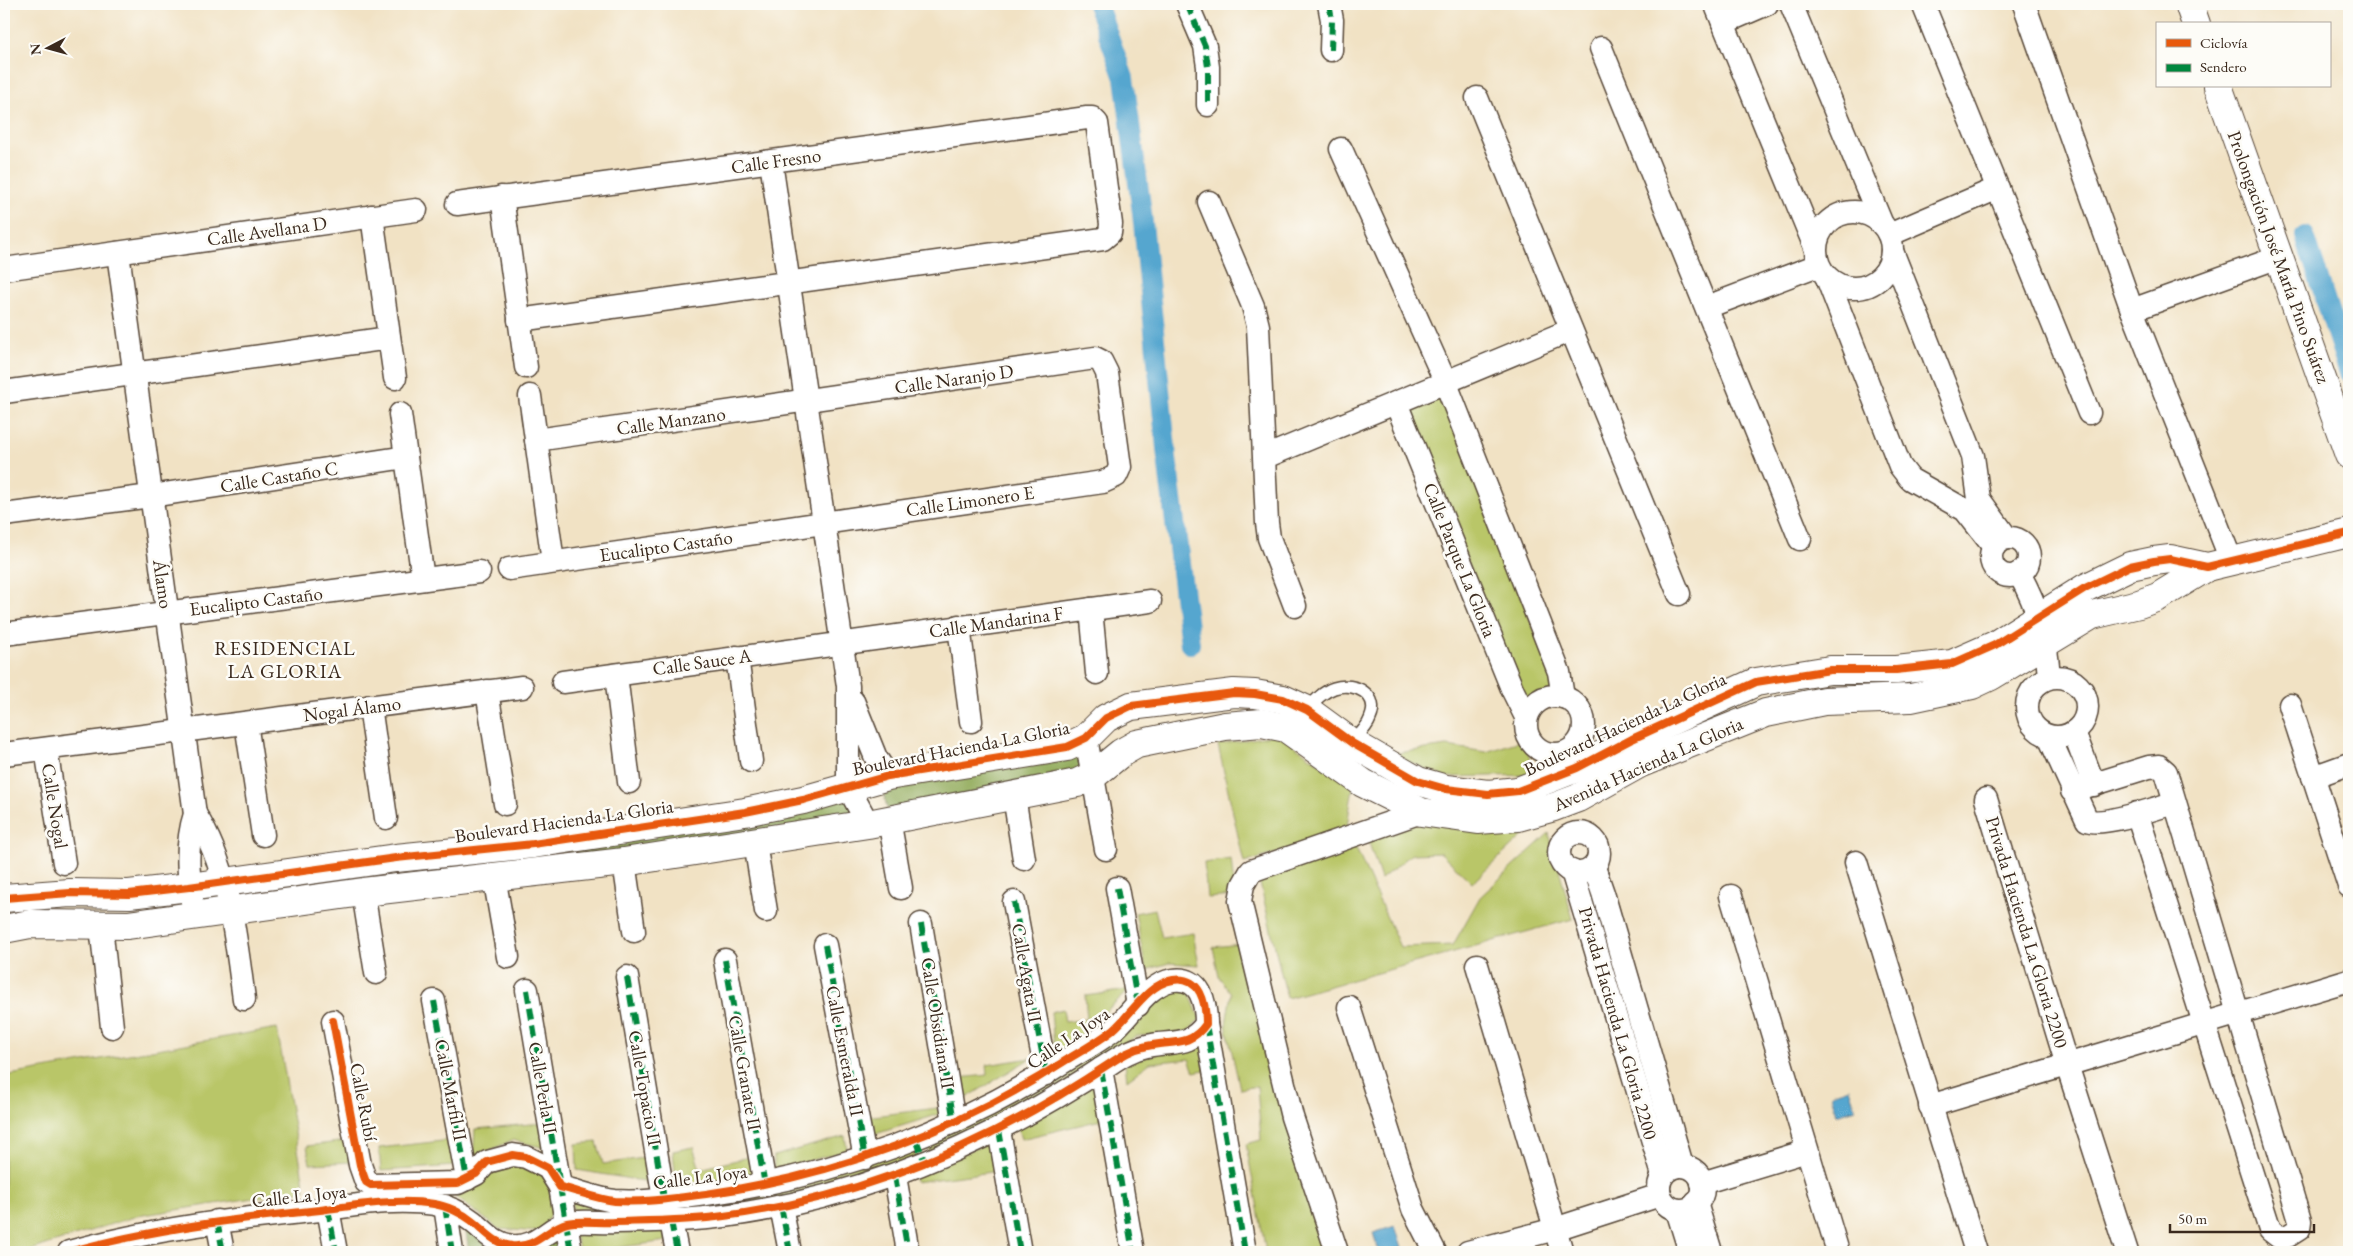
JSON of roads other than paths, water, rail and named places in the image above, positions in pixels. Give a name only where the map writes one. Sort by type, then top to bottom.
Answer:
[{"type":"street","points":[[1187,4],[1205,46],[1208,67],[1208,105]]},
{"type":"street","points":[[1329,4],[1332,20],[1330,50]]},
{"type":"street","points":[[1767,4],[1720,16],[1900,466],[1910,479],[1972,504],[2000,543],[2020,540],[2028,552],[2025,568],[2019,573],[2043,629],[2049,677]]},
{"type":"street","points":[[1791,4],[1887,236],[1973,456],[1972,504]]},
{"type":"street","points":[[1923,4],[2089,413]]},
{"type":"street","points":[[2024,4],[2219,563]]},
{"type":"street","points":[[2189,4],[2195,22]]},
{"type":"street","points":[[1601,48],[1800,539]]},
{"type":"street","name":"Prolongación José María Pino Suárez","points":[[2219,88],[2349,456]]},
{"type":"street","points":[[1477,98],[1678,594]]},
{"type":"street","name":"Calle Fresno","points":[[457,204],[1087,118],[1094,120],[1111,224],[1110,233],[1103,239],[788,283]]},
{"type":"street","points":[[1341,149],[1446,381],[1559,672],[1563,697]]},
{"type":"street","points":[[771,162],[848,686],[867,740],[888,776]]},
{"type":"street","points":[[1887,236],[1998,188]]},
{"type":"street","points":[[502,197],[526,367]]},
{"type":"street","points":[[1209,202],[1253,306],[1258,326],[1269,538],[1295,606]]},
{"type":"street","name":"Calle Avellana D","points":[[4,269],[416,210]]},
{"type":"street","points":[[1849,211],[1866,213],[1887,236],[1889,266],[1881,278],[1868,286],[1854,289],[1840,286],[1820,263],[1820,230],[1833,218],[1849,211]]},
{"type":"street","points":[[372,216],[395,378]]},
{"type":"street","name":"Álamo","points":[[118,252],[194,814],[189,834],[189,887],[194,916]]},
{"type":"street","points":[[2132,310],[2278,257]]},
{"type":"street","points":[[1707,307],[1820,263]]},
{"type":"street","points":[[519,320],[788,283]]},
{"type":"street","points":[[1265,456],[1571,330]]},
{"type":"street","points":[[4,392],[390,338]]},
{"type":"street","name":"Calle Naranjo D","points":[[806,402],[1095,358],[1101,362],[1107,373],[1120,459],[1120,467],[1116,476]]},
{"type":"street","points":[[530,396],[553,562]]},
{"type":"street","name":"Calle Manzano","points":[[536,440],[806,402]]},
{"type":"street","name":"Calle Parque La Gloria","points":[[1396,403],[1513,691],[1526,717]]},
{"type":"street","points":[[400,414],[424,579]]},
{"type":"street","name":"Calle Castaño C","points":[[4,515],[151,496],[406,457]]},
{"type":"street","name":"Calle Limonero E","points":[[824,522],[1102,482],[1116,476]]},
{"type":"street","name":"Eucalipto Castaño","points":[[509,569],[824,522]]},
{"type":"street","name":"Boulevard Hacienda La Gloria","points":[[15,896],[128,894],[189,887],[396,858],[533,844],[746,812],[802,800],[888,776],[1066,747],[1086,738],[1106,718],[1131,706],[1234,692],[1283,699],[1300,721],[1343,752],[1418,781],[1446,789],[1488,794],[1518,791],[1546,781],[1576,757],[1632,739],[1756,682],[1830,670],[1896,670],[1952,664],[1996,645],[2043,629],[2085,588],[2130,566],[2154,560],[2219,563],[2349,533]]},
{"type":"street","name":"Avenida Hacienda La Gloria","points":[[1343,752],[1363,783],[1421,812],[1478,820],[1518,817],[1566,802],[1641,763],[1766,713],[1824,701],[1911,698],[1956,689],[1991,676],[2043,629],[2139,604],[2158,597],[2219,563]]},
{"type":"street","name":"Eucalipto Castaño","points":[[4,634],[479,572]]},
{"type":"street","name":"Calle Mandarina F","points":[[841,642],[1150,601]]},
{"type":"street","points":[[1090,609],[1097,673]]},
{"type":"street","points":[[959,626],[971,721]]},
{"type":"street","name":"Calle Sauce A","points":[[563,682],[841,642]]},
{"type":"street","points":[[737,657],[751,761]]},
{"type":"street","points":[[616,674],[629,782]]},
{"type":"street","points":[[2049,677],[2062,677],[2073,681],[2082,690],[2086,700],[2087,712],[2082,724],[2074,732],[2062,737],[2049,737],[2039,732],[2031,723],[2027,712],[2027,700],[2032,690],[2040,682],[2049,677]]},
{"type":"street","name":"Nogal Álamo","points":[[4,754],[522,686]]},
{"type":"street","points":[[848,686],[846,764],[848,787],[879,822],[900,888]]},
{"type":"street","points":[[487,691],[505,804]]},
{"type":"street","points":[[1566,802],[1546,781],[1536,749],[1526,734],[1526,717],[1532,706],[1540,699],[1551,696],[1563,697],[1574,703],[1582,713],[1584,725],[1566,802],[1573,836]]},
{"type":"street","points":[[2290,705],[2349,886]]},
{"type":"street","points":[[370,706],[386,818]]},
{"type":"street","points":[[4,929],[30,924],[128,925],[363,892],[624,862],[755,843],[879,822],[1077,783],[1094,775],[1121,753],[1138,744],[1159,739],[1225,726],[1262,723],[1286,728],[1300,721]]},
{"type":"street","points":[[246,723],[262,835]]},
{"type":"street","points":[[2074,732],[2094,784]]},
{"type":"street","points":[[2049,737],[2083,816],[2091,821],[2111,819],[2174,803]]},
{"type":"street","points":[[1086,738],[1106,849]]},
{"type":"street","name":"Calle Nogal","points":[[46,749],[64,863]]},
{"type":"street","points":[[1536,749],[1552,755],[1576,757]]},
{"type":"street","points":[[2313,777],[2349,764]]},
{"type":"street","points":[[2072,791],[2149,767],[2159,766],[2166,772],[2300,1220],[2295,1233],[2288,1236],[2279,1237],[2270,1230],[2136,813]]},
{"type":"street","points":[[1014,796],[1024,859]]},
{"type":"street","name":"Privada Hacienda La Gloria 2200","points":[[1986,799],[2067,1065],[2127,1252]]},
{"type":"street","points":[[1337,1252],[1286,1095],[1240,901],[1243,885],[1251,871],[1421,812]]},
{"type":"street","points":[[194,814],[211,841],[224,882],[231,910],[244,998]]},
{"type":"street","points":[[1588,835],[1598,846],[1599,853],[1583,869],[1567,868],[1560,858],[1561,845],[1573,836],[1588,835]]},
{"type":"street","points":[[755,843],[766,911]]},
{"type":"street","points":[[533,844],[537,872]]},
{"type":"street","points":[[624,862],[634,931]]},
{"type":"street","points":[[1856,862],[1976,1252]]},
{"type":"street","name":"Privada Hacienda La Gloria 2200","points":[[1583,869],[1603,893],[1668,1178]]},
{"type":"street","points":[[494,876],[508,957]]},
{"type":"street","points":[[1117,888],[1138,1004]]},
{"type":"street","points":[[363,892],[376,973]]},
{"type":"street","points":[[15,896],[30,924]]},
{"type":"street","points":[[1731,896],[1838,1252]]},
{"type":"street","name":"Calle Agata II","points":[[1014,902],[1046,1074]]},
{"type":"street","name":"Calle Obsidiana II","points":[[921,924],[954,1122]]},
{"type":"street","points":[[101,926],[112,1027]]},
{"type":"street","name":"Calle Esmeralda II","points":[[825,945],[865,1158]]},
{"type":"street","name":"Calle Granate II","points":[[725,960],[765,1185]]},
{"type":"street","points":[[1477,965],[1562,1252]]},
{"type":"street","name":"Calle Topacio II","points":[[627,977],[664,1199]]},
{"type":"street","name":"Calle La Joya","points":[[69,1252],[109,1247],[217,1221],[403,1201],[445,1206],[470,1218],[490,1239],[511,1246],[532,1244],[566,1223],[614,1212],[664,1199],[765,1185],[865,1158],[916,1139],[954,1122],[1046,1074],[1112,1031],[1156,987],[1173,980],[1188,982],[1201,993],[1206,1006],[1206,1024],[1194,1037],[1183,1042],[1148,1046],[1126,1053],[1044,1106],[999,1130],[895,1176],[840,1193],[725,1216],[671,1221],[614,1212],[560,1187]]},
{"type":"street","name":"Privada Hacienda La Gloria 2200","points":[[1930,1106],[2349,980]]},
{"type":"street","name":"Calle Perla II","points":[[526,990],[571,1252]]},
{"type":"street","name":"Calle Marfil II","points":[[434,1001],[467,1180]]},
{"type":"street","points":[[1350,1007],[1413,1209],[1435,1252]]},
{"type":"street","name":"Calle Rubí","points":[[333,1021],[362,1174],[366,1182],[371,1185]]},
{"type":"street","points":[[1206,1024],[1245,1252]]},
{"type":"street","points":[[1101,1069],[1133,1252]]},
{"type":"street","points":[[999,1130],[1020,1252]]},
{"type":"street","points":[[916,1139],[925,1163]]},
{"type":"street","points":[[1668,1178],[1670,1207],[1807,1151]]},
{"type":"street","points":[[467,1180],[476,1174],[487,1162],[513,1155],[526,1157],[548,1168],[560,1187]]},
{"type":"street","points":[[1468,1252],[1555,1229],[1668,1178],[1695,1171],[1690,1252]]},
{"type":"street","points":[[895,1176],[908,1252]]},
{"type":"street","name":"Calle La Joya","points":[[371,1185],[447,1184],[467,1180]]},
{"type":"street","points":[[1692,1199],[1711,1252]]},
{"type":"street","points":[[445,1206],[452,1252]]},
{"type":"street","points":[[781,1206],[790,1252]]},
{"type":"street","points":[[328,1209],[336,1252]]},
{"type":"street","points":[[217,1221],[223,1252]]},
{"type":"street","points":[[671,1221],[678,1252]]},
{"type":"lane","points":[[1300,721],[1325,692],[1335,688],[1355,687],[1364,691],[1372,699],[1373,708],[1370,720],[1343,752]]},
{"type":"water","points":[[1849,1088],[1856,1109],[1837,1115],[1831,1094]]},
{"type":"water","points":[[1395,1226],[1402,1247],[1379,1252],[1373,1233]]},
{"type":"waterway","points":[[1097,4],[1124,78],[1142,213],[1167,458],[1190,644]]},
{"type":"waterway","points":[[2305,236],[2349,373]]},
{"type":"district","name":"RESIDENCIAL LA GLORIA","points":[[285,660]]}]
